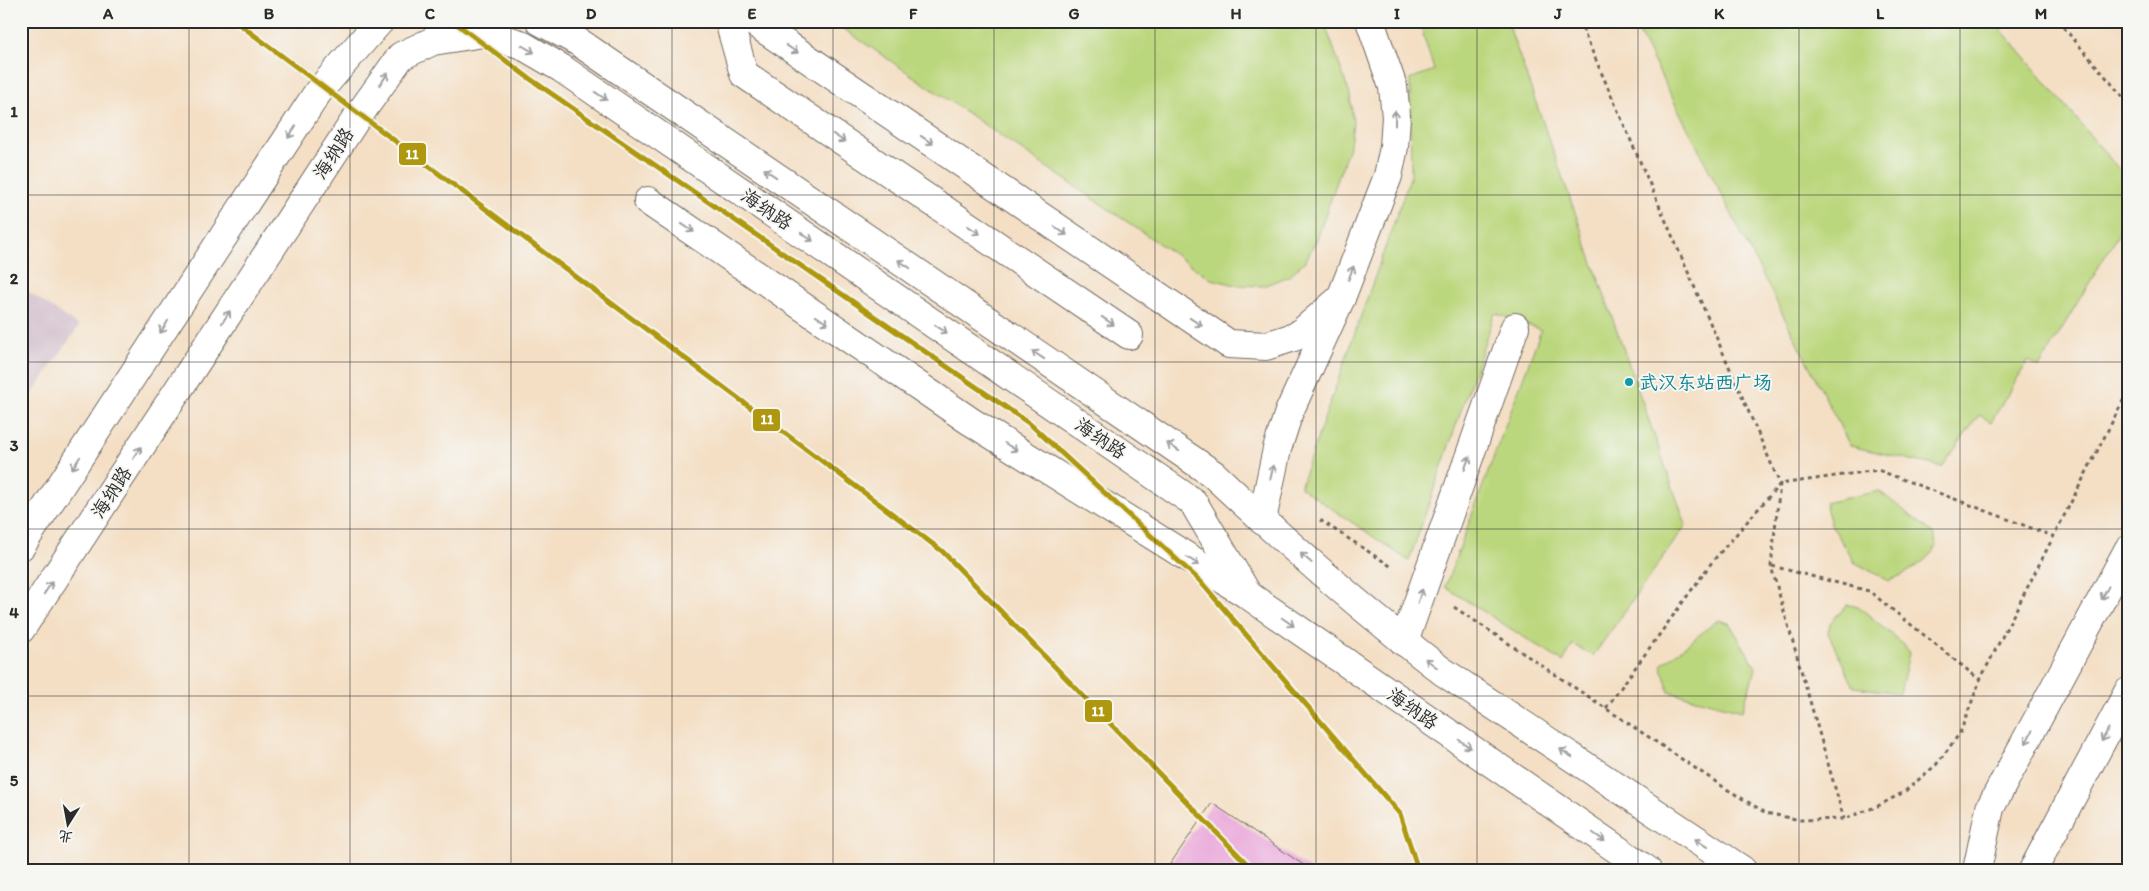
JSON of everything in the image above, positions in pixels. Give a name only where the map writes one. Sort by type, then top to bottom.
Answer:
[{"type":"main road","points":[[21,546],[318,92],[380,21]]},
{"type":"main road","name":"海纳路","points":[[540,21],[585,46],[1213,474],[1262,520],[1404,642],[1442,672],[1742,870]]},
{"type":"main road","points":[[729,21],[744,74],[1129,335]]},
{"type":"main road","points":[[752,21],[1228,344],[1266,346],[1297,336],[1341,298]]},
{"type":"main road","points":[[1262,520],[1277,450],[1289,412],[1341,298],[1388,176],[1394,147],[1396,117],[1394,87],[1370,21]]},
{"type":"main road","name":"海纳路","points":[[21,629],[356,119],[401,56],[433,41],[481,27],[520,44],[561,68],[1193,502],[1248,595],[1646,870]]},
{"type":"main road","points":[[648,201],[970,421],[1248,595]]},
{"type":"main road","points":[[1404,642],[1516,327]]},
{"type":"main road","points":[[1977,870],[1990,808],[2128,550]]},
{"type":"main road","points":[[2032,870],[2128,692]]},
{"type":"path","points":[[1579,21],[1780,484],[1771,566],[1844,819]]},
{"type":"path","points":[[2058,21],[2128,103]]},
{"type":"path","points":[[1452,605],[1766,813],[1800,820],[1844,819],[1878,806],[1904,792],[1936,765],[1960,733],[1980,680],[2055,537],[2128,391]]},
{"type":"path","points":[[1606,708],[1712,562],[1780,484],[1878,470],[2055,537]]},
{"type":"path","points":[[1312,514],[1399,572]]},
{"type":"path","points":[[1771,566],[1869,592],[1980,680]]},
{"type":"shaded area","points":[[21,287],[79,326],[21,410]]},
{"type":"green space","points":[[832,21],[1324,21],[1350,95],[1353,123],[1350,144],[1317,239],[1306,260],[1289,276],[1263,286],[1236,285],[1211,279]]},
{"type":"green space","points":[[1419,21],[1507,21],[1686,525],[1593,656],[1573,644],[1563,662],[1445,587],[1541,330],[1495,313],[1409,561],[1300,487],[1411,175],[1410,79],[1434,70]]},
{"type":"green space","points":[[1633,21],[1994,21],[2128,180],[2128,218],[2039,367],[2028,361],[1991,422],[1979,415],[1942,467],[1850,446]]},
{"type":"green space","points":[[1879,491],[1933,533],[1937,546],[1922,562],[1889,581],[1854,562],[1831,524],[1825,503]]},
{"type":"green space","points":[[1847,605],[1858,606],[1904,645],[1909,653],[1900,693],[1854,687],[1828,633],[1830,623]]},
{"type":"green space","points":[[1718,620],[1729,623],[1756,667],[1742,711],[1669,692],[1661,665]]},
{"type":"building","points":[[1212,803],[1311,870],[1166,870]]},
{"type":"transit line","name":"11","points":[[235,21],[942,551],[1253,870]]},
{"type":"transit line","name":"11","points":[[453,21],[526,76],[1030,424],[1200,581],[1400,814],[1418,870]]},
{"type":"place","name":"武汉东站西广场","points":[[1629,382]]}]
